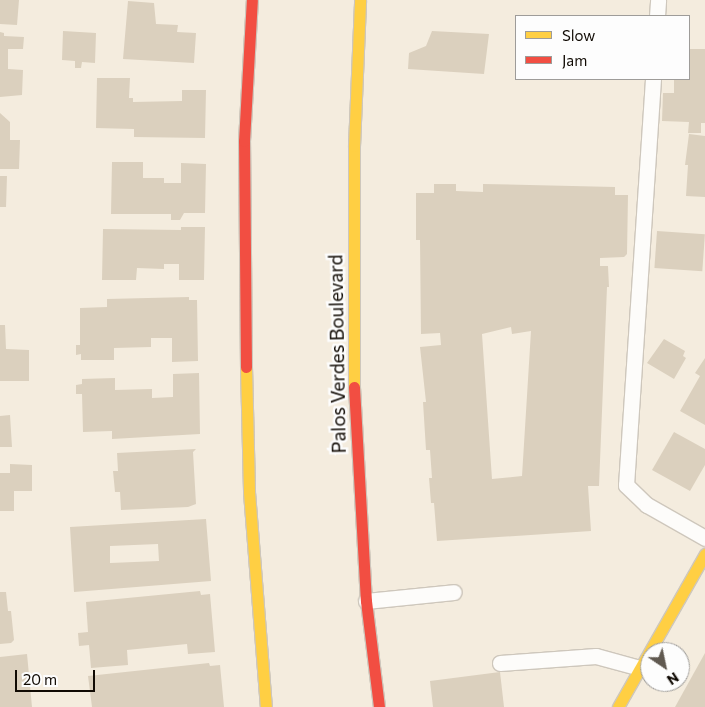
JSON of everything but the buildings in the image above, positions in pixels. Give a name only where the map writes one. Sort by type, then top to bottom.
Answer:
[{"type":"street","points":[[252,0],[244,141],[245,319],[249,492],[266,707]]},
{"type":"street","name":"Palos Verdes Boulevard","points":[[360,0],[354,146],[352,327],[356,460],[366,601],[379,707]]},
{"type":"street","points":[[655,642],[705,554]]},
{"type":"street","points":[[618,707],[640,668]]},
{"type":"lane","points":[[657,15],[658,0]]},
{"type":"lane","points":[[653,80],[626,485],[647,505],[705,538]]},
{"type":"lane","points":[[366,601],[454,592]]},
{"type":"lane","points":[[500,664],[596,656],[640,668]]},
{"type":"traffic: slow","points":[[354,387],[354,146],[360,0]]},
{"type":"traffic: slow","points":[[246,367],[249,492],[266,707]]},
{"type":"traffic: slow","points":[[618,707],[705,554]]},
{"type":"traffic: jam","points":[[246,367],[244,141],[252,0]]},
{"type":"traffic: jam","points":[[354,387],[366,601],[379,707]]}]
